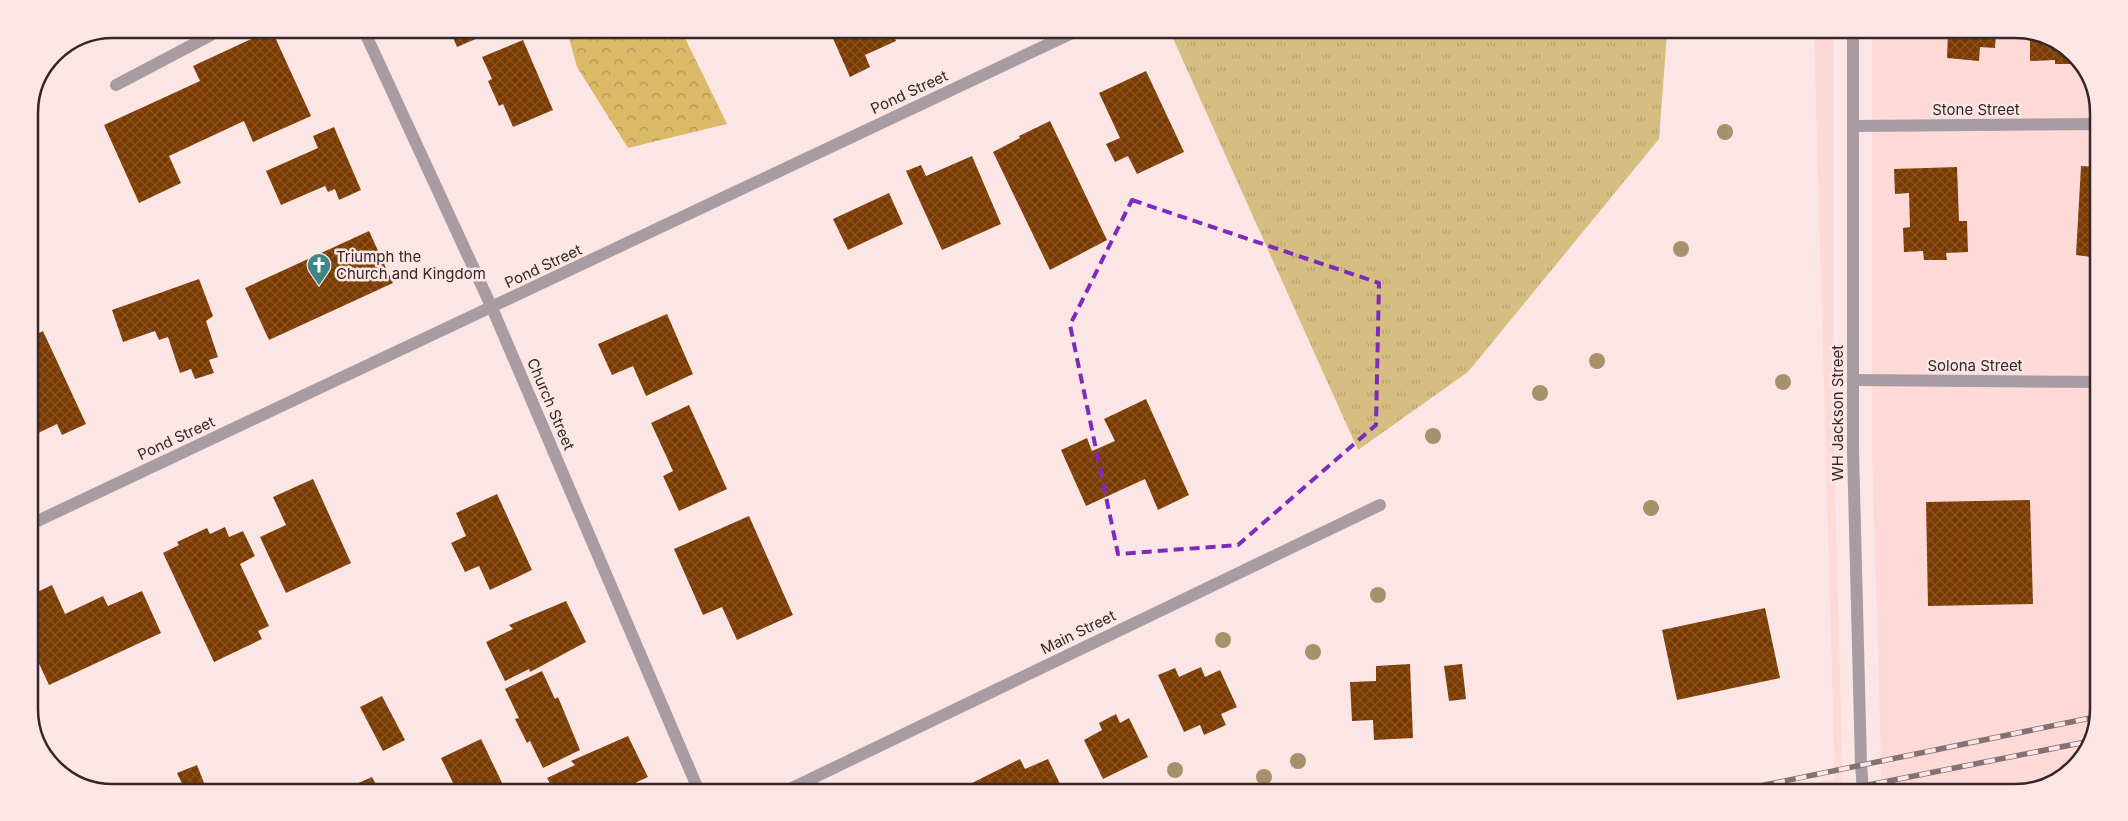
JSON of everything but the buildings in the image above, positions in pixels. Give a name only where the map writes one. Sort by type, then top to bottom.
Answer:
[{"type":"street","points":[[116,85],[205,38]]},
{"type":"street","name":"Church Street","points":[[367,38],[492,308],[696,784]]},
{"type":"street","name":"Pond Street","points":[[38,521],[1062,38]]},
{"type":"street","name":"WH Jackson Street","points":[[1853,38],[1853,460],[1863,784]]},
{"type":"street","name":"Stone Street","points":[[1853,126],[2090,124]]},
{"type":"street","name":"Solona Street","points":[[1853,380],[2090,382]]},
{"type":"street","name":"Main Street","points":[[800,784],[1380,505]]},
{"type":"highlighted area","points":[[1132,200],[1379,283],[1376,425],[1238,545],[1118,554],[1070,325]]},
{"type":"shaded area","points":[[1814,38],[1834,38],[1834,450],[1843,784],[1810,784],[1835,779]]},
{"type":"shaded area","points":[[1872,38],[2016,38],[2040,41],[2057,50],[2075,67],[2085,84],[2090,107],[2090,709],[2087,733],[2081,746],[2069,762],[2057,771],[2035,781],[2016,784],[1882,784],[1872,450]]},
{"type":"green space","points":[[569,38],[685,38],[727,124],[628,148],[577,67]]},
{"type":"green space","points":[[1173,38],[1667,38],[1659,139],[1468,372],[1358,450]]},
{"type":"railway","points":[[1770,784],[2089,718]]},
{"type":"railway","points":[[1873,784],[2083,743]]},
{"type":"place","name":"Triumph the Church and Kingdom","points":[[319,286]]}]
